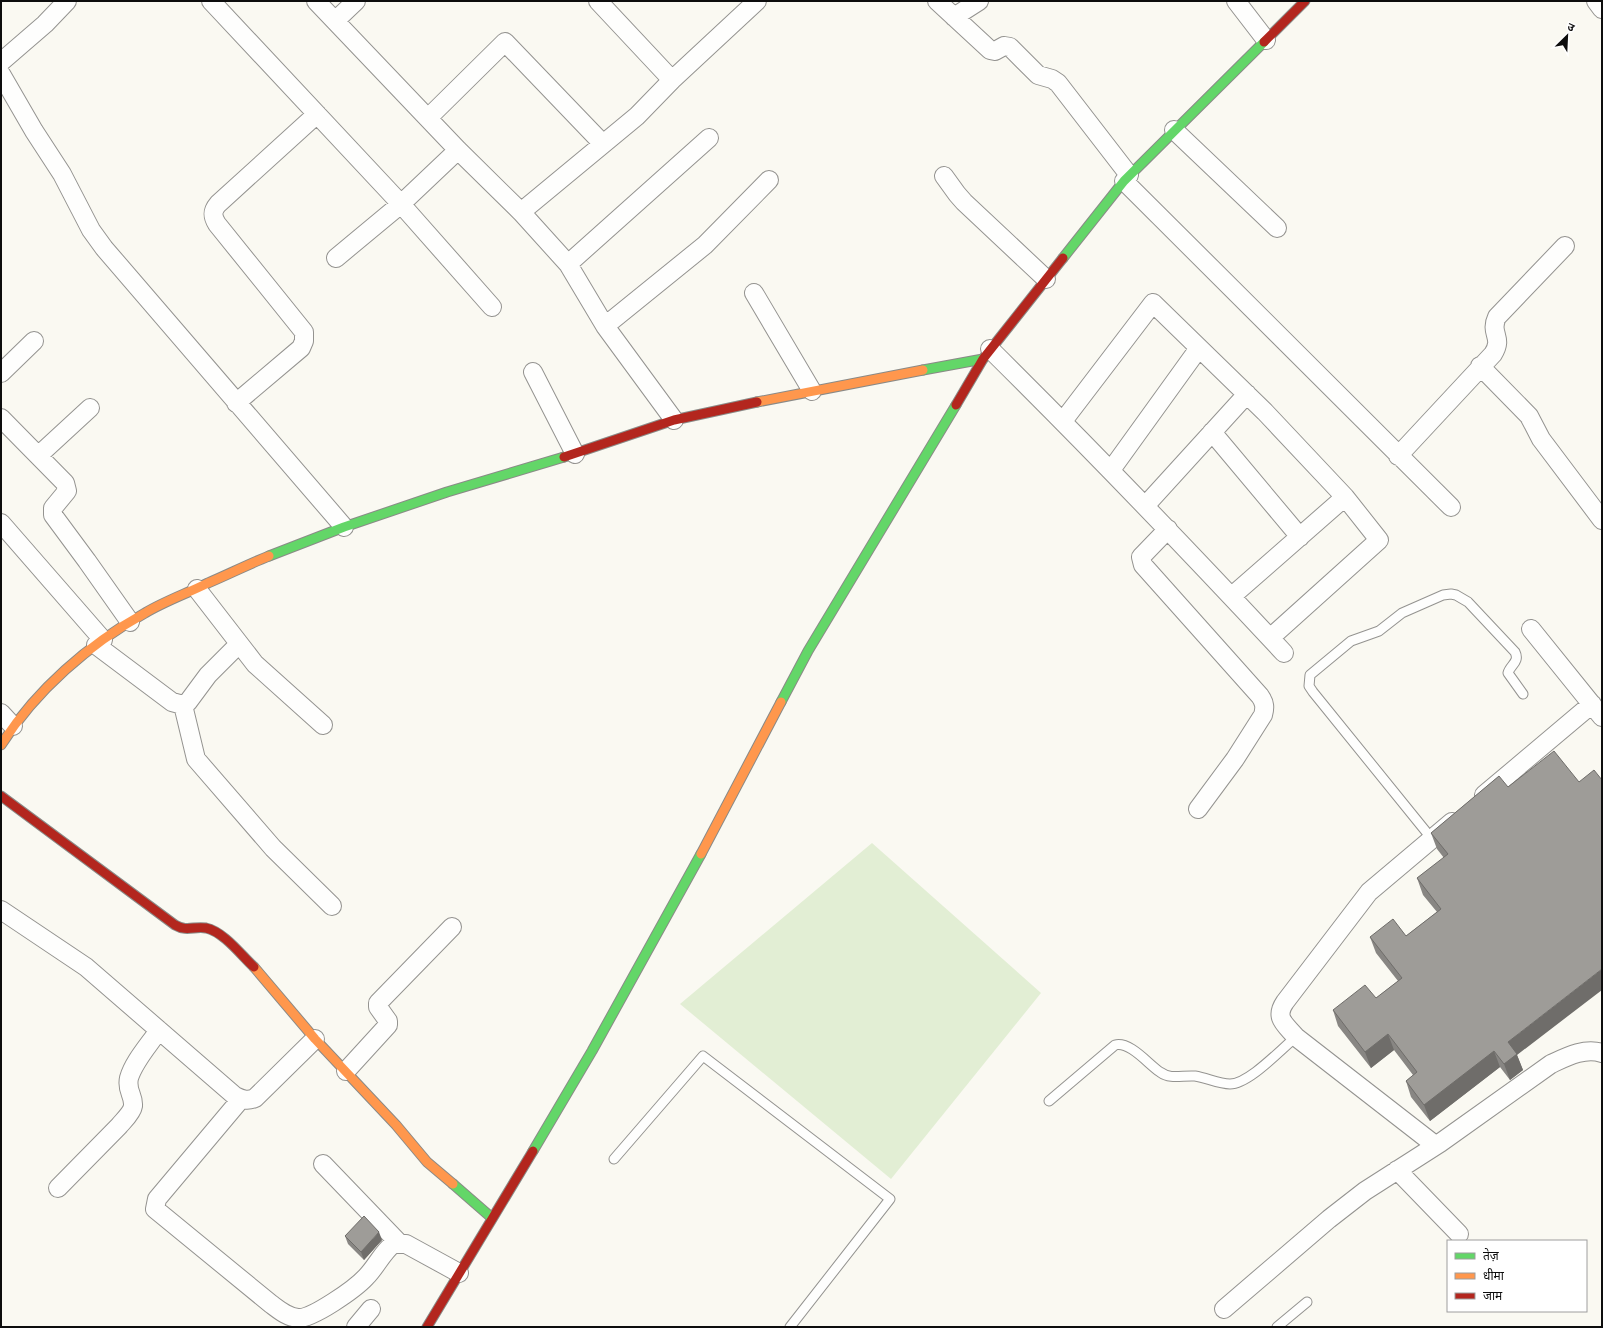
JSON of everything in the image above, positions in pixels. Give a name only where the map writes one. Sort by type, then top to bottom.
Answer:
[{"type":"street","points":[[1,62],[45,24],[67,1]]},
{"type":"street","points":[[211,1],[401,204],[492,307]]},
{"type":"street","points":[[316,1],[458,150],[521,212],[568,264],[605,326],[674,420]]},
{"type":"street","points":[[335,21],[356,1]]},
{"type":"street","points":[[598,1],[672,80]]},
{"type":"street","points":[[937,1],[990,50],[995,51],[1004,46],[1010,47],[1038,75],[1052,79],[1058,83],[1126,178],[1398,456],[1451,507]]},
{"type":"street","points":[[954,17],[979,1]]},
{"type":"street","points":[[1236,1],[1266,40]]},
{"type":"street","points":[[427,1327],[592,1051],[734,792],[808,651],[987,354],[1126,178],[1304,1]]},
{"type":"street","points":[[1596,1],[1602,8]]},
{"type":"street","points":[[521,212],[637,116],[746,4]]},
{"type":"street","points":[[428,118],[505,42],[603,144]]},
{"type":"street","points":[[1,74],[34,131],[62,174],[91,230],[104,248],[344,527]]},
{"type":"street","points":[[236,403],[301,348],[304,341],[304,332],[217,224],[213,217],[213,213],[218,204],[317,114]]},
{"type":"street","points":[[1174,130],[1277,228]]},
{"type":"street","points":[[568,264],[709,138]]},
{"type":"street","points":[[336,258],[401,204],[458,150]]},
{"type":"street","points":[[944,176],[964,202],[1046,279]]},
{"type":"street","points":[[605,326],[705,245],[769,180]]},
{"type":"street","points":[[1398,456],[1497,348],[1498,342],[1494,325],[1497,317],[1565,246]]},
{"type":"street","points":[[754,293],[812,391]]},
{"type":"street","points":[[1063,421],[1153,303],[1247,394],[1345,497],[1379,540],[1270,638]]},
{"type":"street","points":[[1,373],[34,341]]},
{"type":"street","points":[[1111,470],[1199,348]]},
{"type":"street","points":[[1,745],[13,726],[34,702],[71,665],[99,643],[146,612],[266,557],[344,527],[447,492],[575,454],[674,420],[987,354]]},
{"type":"street","points":[[987,354],[1063,421],[1232,596],[1284,653]]},
{"type":"street","points":[[1480,366],[1529,416],[1541,439],[1602,520]]},
{"type":"street","points":[[533,372],[575,454]]},
{"type":"street","points":[[1145,506],[1247,394]]},
{"type":"street","points":[[39,456],[90,408]]},
{"type":"street","points":[[1,418],[61,478],[67,487],[67,491],[53,508],[55,519],[130,622]]},
{"type":"street","points":[[1212,432],[1300,537]]},
{"type":"street","points":[[1232,596],[1345,497]]},
{"type":"street","points":[[1,523],[99,643],[172,702],[183,705],[188,702],[208,675],[239,644]]},
{"type":"street","points":[[1168,530],[1141,557],[1143,565],[1260,696],[1263,700],[1265,709],[1263,715],[1235,759],[1198,808]]},
{"type":"street","points":[[197,589],[239,644],[259,667],[323,725]]},
{"type":"street","points":[[1435,1146],[1296,1037],[1280,1019],[1279,1012],[1281,1007],[1369,892],[1468,809],[1597,710],[1531,629]]},
{"type":"street","points":[[183,705],[196,759],[273,848],[332,906]]},
{"type":"street","points":[[1,713],[13,726]]},
{"type":"street","points":[[1,796],[175,925],[182,929],[205,928],[219,933],[259,972],[315,1038],[427,1162],[492,1218]]},
{"type":"street","points":[[1,910],[86,967],[241,1099],[249,1100],[255,1098],[315,1038]]},
{"type":"street","points":[[346,1071],[388,1025],[388,1021],[378,1007],[378,1003],[452,927]]},
{"type":"street","points":[[58,1188],[127,1116],[133,1106],[131,1095],[127,1087],[130,1076],[159,1030]]},
{"type":"street","points":[[1224,1309],[1328,1219],[1365,1191],[1435,1146],[1551,1064],[1575,1054],[1596,1050],[1602,1052]]},
{"type":"street","points":[[241,1099],[157,1199],[155,1209],[282,1313],[298,1318],[308,1317],[353,1289],[366,1277],[386,1250],[393,1244],[406,1244],[459,1272]]},
{"type":"street","points":[[324,1164],[399,1243]]},
{"type":"street","points":[[1397,1170],[1459,1234]]},
{"type":"street","points":[[356,1327],[371,1309]]},
{"type":"lane","points":[[1432,838],[1313,692],[1309,686],[1310,675],[1352,641],[1379,631],[1402,613],[1443,595],[1451,594],[1463,598],[1468,602],[1515,652],[1517,656],[1516,661],[1509,669],[1508,673],[1523,694]]},
{"type":"lane","points":[[1049,1101],[1114,1045],[1118,1044],[1130,1048],[1161,1073],[1171,1077],[1196,1076],[1237,1084],[1250,1076],[1296,1037]]},
{"type":"lane","points":[[614,1159],[702,1056],[890,1199],[790,1327]]},
{"type":"lane","points":[[1278,1327],[1307,1302]]},
{"type":"green space","points":[[872,843],[1041,993],[891,1179],[680,1004]]},
{"type":"building","points":[[1554,751],[1579,782],[1594,770],[1602,780],[1602,969],[1508,1042],[1517,1054],[1504,1064],[1494,1051],[1424,1105],[1406,1081],[1417,1072],[1388,1034],[1365,1052],[1333,1010],[1365,985],[1376,998],[1402,978],[1370,937],[1393,919],[1406,936],[1441,909],[1417,878],[1448,854],[1431,833],[1499,776],[1508,787]]},
{"type":"building","points":[[364,1216],[379,1232],[361,1252],[345,1236]]},
{"type":"traffic: fast","points":[[1063,258],[1124,181],[1264,42]]},
{"type":"traffic: fast","points":[[923,370],[983,359]]},
{"type":"traffic: fast","points":[[781,702],[808,651],[956,405]]},
{"type":"traffic: fast","points":[[269,556],[344,527],[447,492],[564,457]]},
{"type":"traffic: fast","points":[[533,1151],[592,1051],[701,854]]},
{"type":"traffic: fast","points":[[453,1184],[492,1218]]},
{"type":"traffic: slow","points":[[757,402],[923,370]]},
{"type":"traffic: slow","points":[[1,745],[30,706],[47,687],[65,670],[104,639],[124,625],[160,605],[269,556]]},
{"type":"traffic: slow","points":[[701,854],[781,702]]},
{"type":"traffic: slow","points":[[254,967],[315,1039],[396,1125],[427,1162],[453,1184]]},
{"type":"traffic: jam","points":[[1264,42],[1305,1]]},
{"type":"traffic: jam","points":[[956,405],[983,359],[1063,258]]},
{"type":"traffic: jam","points":[[564,457],[674,420],[757,402]]},
{"type":"traffic: jam","points":[[1,796],[175,925],[183,928],[206,928],[213,930],[232,944],[254,967]]},
{"type":"traffic: jam","points":[[427,1327],[533,1151]]}]
